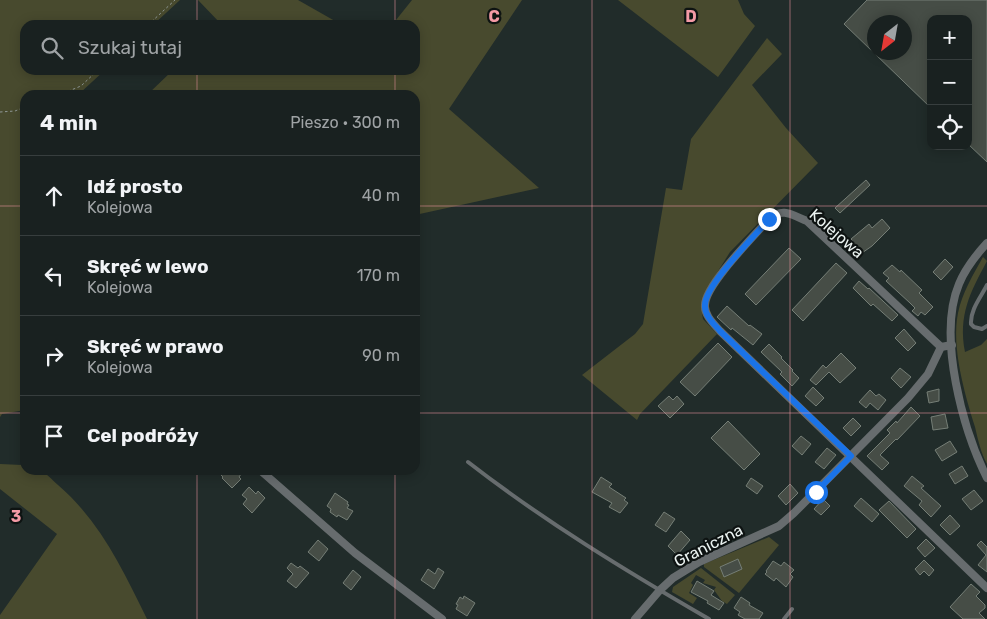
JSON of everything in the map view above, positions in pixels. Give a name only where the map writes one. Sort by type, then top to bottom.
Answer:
[{"type":"street","name":"Kolejowa","points":[[941,347],[807,221],[783,212],[775,214],[725,270],[707,297],[704,306],[707,315],[720,331],[987,588]]},
{"type":"street","points":[[986,248],[964,273],[958,285],[951,322],[957,385],[969,434],[987,478]]},
{"type":"street","points":[[851,456],[908,398],[928,374],[941,347],[952,345]]},
{"type":"street","name":"Graniczna","points":[[636,619],[660,590],[673,578],[699,562],[779,526],[851,456]]},
{"type":"street","points":[[266,475],[354,553],[442,619]]},
{"type":"lane","points":[[987,285],[972,313],[971,319],[972,324],[978,329],[987,326]]},
{"type":"lane","points":[[468,462],[542,516],[709,619]]},
{"type":"lane","points":[[784,619],[792,609]]},
{"type":"path","points":[[153,20],[175,0]]},
{"type":"path","points":[[71,90],[81,86],[93,75]]},
{"type":"path","points":[[0,112],[20,109]]},
{"type":"green space","points":[[0,0],[180,0],[158,20],[20,20],[20,75],[100,75],[83,90],[20,90],[20,411],[2,414],[0,417]]},
{"type":"green space","points":[[198,0],[298,0],[333,20],[217,20]]},
{"type":"green space","points":[[412,0],[522,0],[449,109],[539,188],[420,214],[420,90],[152,90],[168,75],[420,75],[420,20],[396,20]]},
{"type":"green space","points":[[618,0],[738,0],[744,14],[755,26],[718,77]]},
{"type":"green space","points":[[767,38],[782,54],[752,85],[786,128],[818,163],[730,252],[710,284],[702,305],[703,319],[717,334],[640,414],[637,420],[582,375],[635,334],[643,324],[666,188],[682,190],[691,139]]},
{"type":"green space","points":[[983,257],[987,261],[967,305],[964,315],[963,339],[965,352],[981,345],[987,339],[987,464],[963,386],[956,341],[956,326],[962,298]]},
{"type":"green space","points":[[0,464],[20,465],[20,475],[48,476],[73,499],[98,530],[129,582],[147,619],[0,619],[0,615],[57,534],[0,489]]},
{"type":"green space","points":[[769,537],[779,545],[739,593],[704,567],[704,564]]},
{"type":"green space","points":[[701,568],[735,595],[727,604],[722,601],[714,590],[716,587],[703,583],[705,580],[696,575],[691,583],[693,585],[689,593],[697,598],[693,604],[672,592],[673,587]]},
{"type":"building","points":[[867,0],[987,0],[987,162],[972,148],[972,15],[927,15],[927,104],[881,60],[912,60],[912,15],[867,15],[867,46],[844,24]]},
{"type":"building","points":[[866,180],[870,185],[840,213],[835,208]]},
{"type":"building","points":[[882,219],[890,228],[872,246],[859,255],[851,246],[854,242],[851,239],[869,224],[872,228]]},
{"type":"building","points":[[789,248],[801,259],[756,305],[745,294]]},
{"type":"building","points":[[945,259],[953,267],[941,280],[933,272]]},
{"type":"building","points":[[836,263],[847,273],[803,321],[792,310]]},
{"type":"building","points":[[892,265],[900,272],[901,270],[922,290],[919,293],[933,307],[925,315],[921,312],[918,316],[912,311],[915,308],[886,281],[889,278],[883,273]]},
{"type":"building","points":[[859,281],[898,315],[892,321],[873,304],[871,306],[853,288]]},
{"type":"building","points":[[727,306],[749,326],[762,334],[753,345],[732,328],[731,330],[717,317]]},
{"type":"building","points":[[904,329],[916,343],[908,351],[895,338]]},
{"type":"building","points":[[718,343],[732,357],[695,396],[680,382]]},
{"type":"building","points":[[769,344],[799,378],[792,386],[780,374],[782,372],[761,352]]},
{"type":"building","points":[[841,353],[856,368],[840,383],[829,372],[816,385],[810,380],[823,365],[826,368]]},
{"type":"building","points":[[900,368],[911,377],[901,388],[891,378]]},
{"type":"building","points":[[813,387],[824,398],[816,406],[805,396]]},
{"type":"building","points":[[939,389],[939,401],[929,403],[927,392]]},
{"type":"building","points":[[870,390],[876,396],[879,394],[886,400],[878,410],[870,403],[866,408],[859,402]]},
{"type":"building","points":[[669,396],[673,400],[677,396],[684,404],[670,418],[658,406]]},
{"type":"building","points":[[911,407],[920,416],[880,455],[889,463],[882,470],[867,456],[890,433],[887,430],[896,421],[897,423]]},
{"type":"building","points":[[945,414],[948,428],[933,430],[931,417]]},
{"type":"building","points":[[853,418],[861,426],[851,436],[843,428]]},
{"type":"building","points":[[728,421],[760,454],[744,470],[711,438]]},
{"type":"building","points":[[801,436],[811,444],[802,455],[792,446]]},
{"type":"building","points":[[950,441],[957,452],[942,461],[935,450]]},
{"type":"building","points":[[827,448],[836,455],[824,469],[815,462]]},
{"type":"building","points":[[962,466],[968,476],[955,484],[949,474]]},
{"type":"building","points":[[221,475],[240,475],[239,477],[241,479],[232,488]]},
{"type":"building","points":[[912,476],[924,486],[921,488],[941,506],[931,517],[919,505],[922,501],[904,486]]},
{"type":"building","points":[[601,477],[612,484],[609,487],[626,498],[624,500],[628,503],[620,513],[609,507],[612,503],[592,492]]},
{"type":"building","points":[[751,478],[763,486],[757,494],[746,486]]},
{"type":"building","points":[[790,484],[798,493],[786,505],[778,496]]},
{"type":"building","points":[[249,487],[256,494],[258,491],[265,498],[252,513],[243,504],[247,499],[242,495]]},
{"type":"building","points":[[974,490],[983,501],[971,510],[962,499]]},
{"type":"building","points":[[335,493],[348,502],[347,508],[353,511],[347,520],[338,515],[337,517],[330,512],[331,509],[327,506]]},
{"type":"building","points":[[861,498],[879,514],[872,522],[854,506]]},
{"type":"building","points":[[823,499],[830,506],[821,515],[814,509]]},
{"type":"building","points":[[889,501],[916,529],[907,538],[879,510]]},
{"type":"building","points":[[664,512],[675,519],[666,532],[655,525]]},
{"type":"building","points":[[950,515],[960,526],[950,535],[940,525]]},
{"type":"building","points":[[681,531],[690,540],[677,555],[668,546]]},
{"type":"building","points":[[926,539],[935,548],[925,557],[917,548]]},
{"type":"building","points":[[318,540],[328,549],[319,561],[308,552]]},
{"type":"building","points":[[981,541],[987,547],[987,572],[978,565],[986,555],[977,545]]},
{"type":"building","points":[[738,559],[742,569],[724,577],[720,567]]},
{"type":"building","points":[[924,560],[934,570],[929,576],[924,571],[920,575],[915,569]]},
{"type":"building","points":[[773,561],[781,566],[784,562],[794,570],[790,574],[793,577],[786,587],[776,578],[774,581],[765,574]]},
{"type":"building","points":[[291,563],[298,568],[300,566],[309,573],[296,588],[287,581],[293,574],[287,568]]},
{"type":"building","points":[[438,568],[444,572],[434,589],[421,580],[428,569],[435,574]]},
{"type":"building","points":[[353,570],[361,577],[351,590],[343,583]]},
{"type":"building","points":[[697,581],[714,591],[711,595],[724,603],[719,610],[707,603],[708,601],[691,592]]},
{"type":"building","points":[[971,584],[980,592],[976,596],[985,605],[985,608],[979,613],[985,619],[963,619],[950,607]]},
{"type":"building","points":[[464,596],[475,603],[467,616],[456,609],[458,605],[456,604],[460,597],[463,599]]},
{"type":"building","points":[[741,597],[750,603],[749,605],[763,613],[759,619],[745,619],[738,615],[740,612],[734,608]]},
{"type":"route","points":[[769,219],[715,283],[704,306],[707,315],[720,331],[851,456],[816,492]]}]
